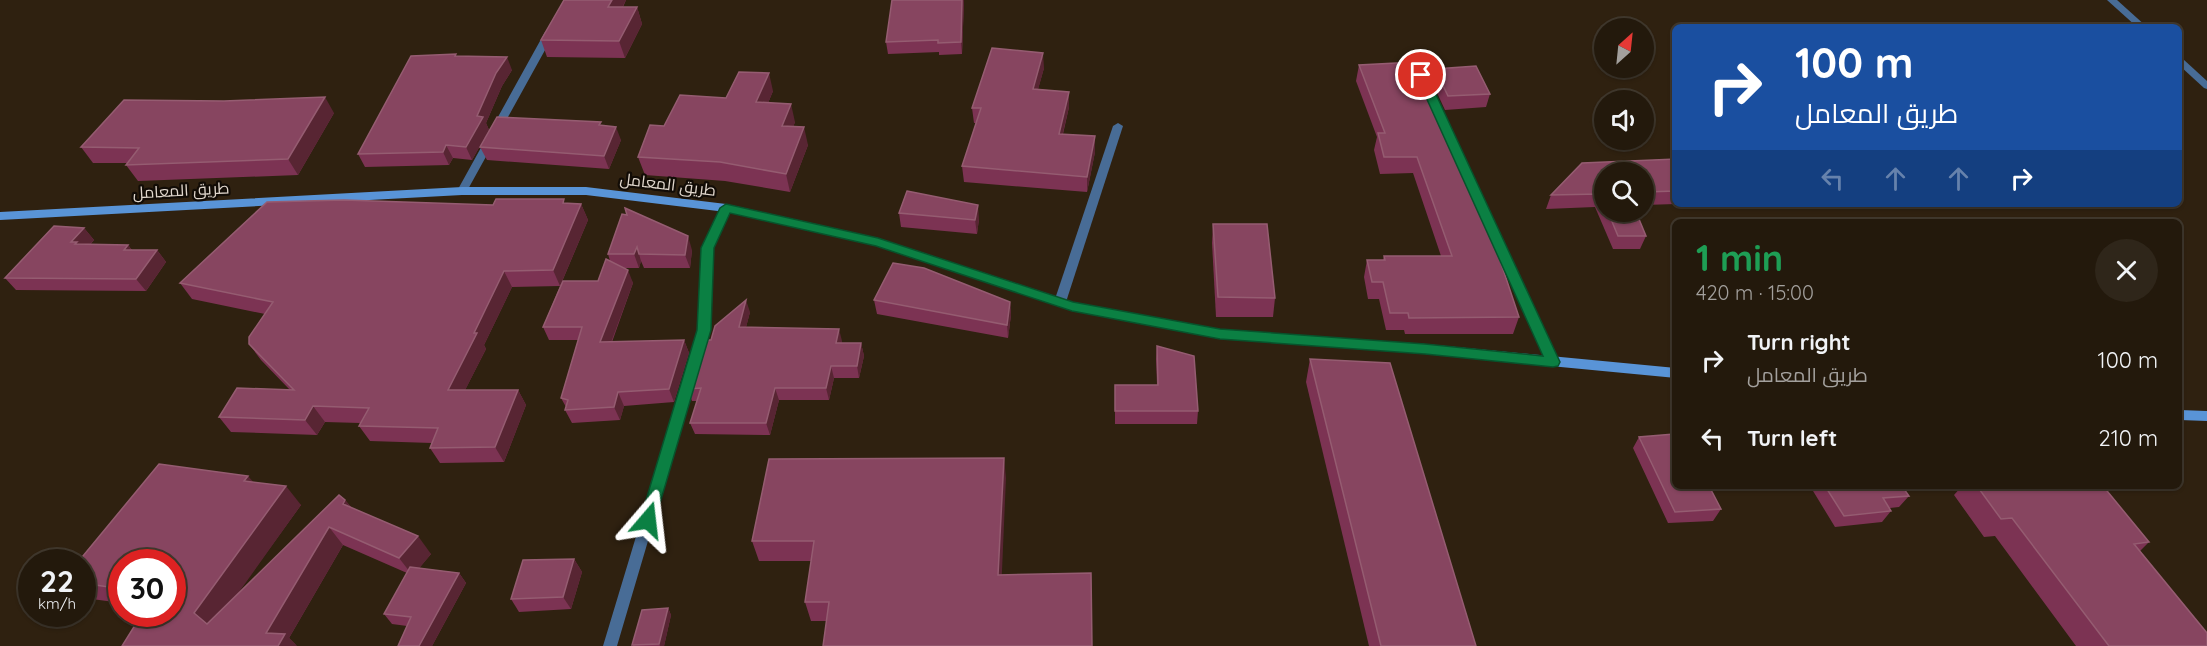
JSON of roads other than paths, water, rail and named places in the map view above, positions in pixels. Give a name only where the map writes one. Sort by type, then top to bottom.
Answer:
[{"type":"main road","name":"طريق المعامل","points":[[0,216],[462,191],[586,191],[726,208],[878,242],[1060,302],[1220,334],[1425,349],[1672,373]]},
{"type":"main road","points":[[2182,415],[2207,416]]},
{"type":"street","points":[[2112,0],[2139,24]]},
{"type":"street","points":[[462,191],[555,24]]},
{"type":"street","points":[[2182,63],[2207,86]]},
{"type":"street","points":[[1431,96],[1470,181]]},
{"type":"street","points":[[1060,302],[1118,126]]},
{"type":"street","points":[[610,646],[704,330],[708,248],[726,208]]},
{"type":"street","points":[[1485,213],[1553,362]]}]
